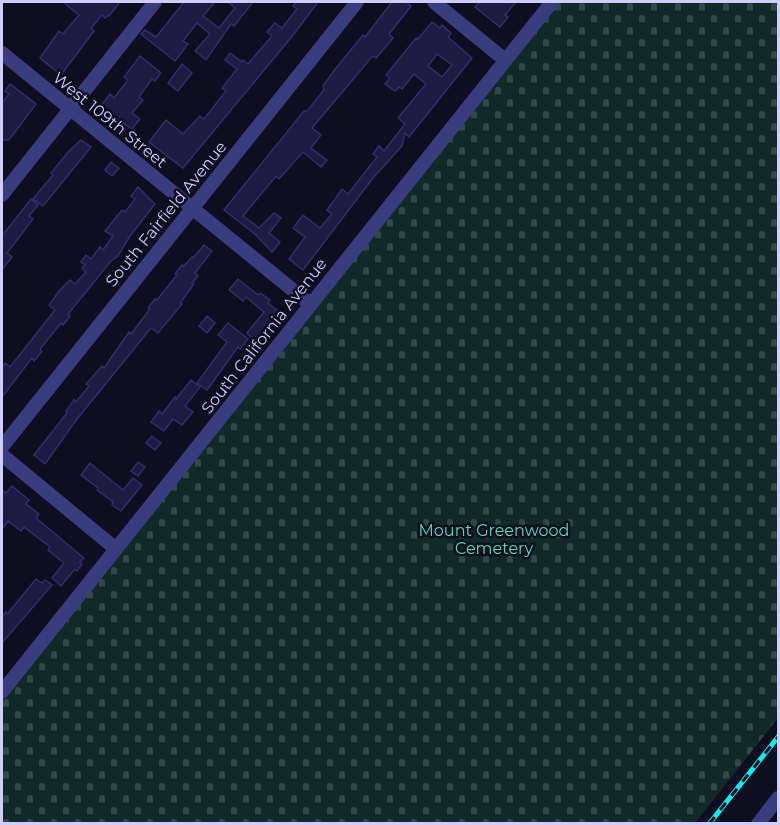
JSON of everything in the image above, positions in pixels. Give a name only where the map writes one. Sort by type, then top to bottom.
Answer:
[{"type":"street","points":[[2,195],[155,2]]},
{"type":"street","name":"South Fairfield Avenue","points":[[2,447],[357,2]]},
{"type":"street","points":[[434,2],[506,60]]},
{"type":"street","name":"South California Avenue","points":[[2,692],[552,2]]},
{"type":"street","name":"West 109th Street","points":[[2,53],[310,304]]},
{"type":"street","points":[[2,455],[116,549]]},
{"type":"street","points":[[758,824],[778,798]]},
{"type":"green space","name":"Mount Greenwood Cemetery","points":[[557,2],[778,2],[778,718],[695,823],[2,823],[2,701]]},
{"type":"building","points":[[63,2],[120,2],[109,16],[105,18],[102,15],[91,28],[94,31],[61,75],[40,58],[59,31],[63,34],[79,15]]},
{"type":"building","points":[[184,2],[215,2],[203,16],[219,28],[235,8],[228,2],[253,2],[234,26],[231,24],[206,60],[195,51],[210,34],[197,23],[183,41],[188,44],[175,61],[141,34],[145,30],[156,37]]},
{"type":"building","points":[[297,2],[318,2],[183,168],[149,142],[166,120],[183,134],[200,116],[204,119],[226,91],[222,88],[237,69],[225,60],[230,53],[248,64],[272,36],[267,32],[275,23],[282,28],[297,9],[293,6]]},
{"type":"building","points":[[392,2],[406,2],[411,6],[389,34],[393,38],[376,58],[373,56],[371,58],[312,128],[321,135],[311,148],[327,160],[321,167],[303,152],[279,179],[276,176],[243,216],[259,228],[274,213],[281,218],[269,233],[280,242],[272,252],[256,235],[224,210],[304,111],[307,111],[324,90],[323,86],[336,68],[363,35],[365,37]]},
{"type":"building","points":[[480,2],[516,2],[505,15],[508,17],[500,27],[475,7]]},
{"type":"building","points":[[432,22],[440,28],[442,25],[451,33],[448,37],[472,58],[409,137],[405,133],[402,146],[373,178],[303,270],[289,259],[305,237],[293,228],[303,215],[320,228],[332,214],[327,210],[342,189],[348,194],[377,157],[373,154],[379,146],[384,151],[405,124],[398,118],[426,84],[414,74],[402,89],[399,87],[395,91],[385,84],[390,78],[386,75],[416,38],[418,39]],"holes":[[[437,54],[452,65],[442,77],[428,66]]]},
{"type":"building","points":[[140,56],[161,73],[155,81],[152,79],[139,97],[143,100],[132,113],[140,119],[132,129],[100,107],[110,94],[114,98],[128,80],[124,77]]},
{"type":"building","points":[[182,64],[192,73],[178,91],[168,83]]},
{"type":"building","points":[[10,84],[36,104],[9,140],[2,140],[2,103],[9,94],[5,91]]},
{"type":"building","points":[[81,140],[91,147],[43,206],[33,199],[53,175],[51,173]]},
{"type":"building","points":[[111,162],[119,168],[112,176],[105,170]]},
{"type":"building","points":[[138,187],[155,204],[130,236],[118,256],[111,261],[68,314],[70,316],[63,325],[61,323],[40,349],[42,351],[34,361],[32,358],[2,397],[2,368],[5,363],[10,367],[55,310],[49,305],[59,291],[70,280],[75,284],[86,272],[82,268],[85,265],[81,262],[86,255],[91,259],[100,247],[103,250],[113,236],[105,231],[122,210],[125,212],[135,199],[131,196]]},
{"type":"building","points":[[31,199],[38,205],[29,216],[33,219],[7,253],[12,257],[2,270],[2,236]]},
{"type":"building","points":[[204,245],[212,251],[195,273],[198,276],[180,303],[182,304],[158,333],[151,328],[77,419],[45,464],[34,455],[67,413],[66,411],[74,400],[76,402],[89,386],[86,384],[102,366],[104,368],[129,332],[131,334],[155,299],[157,300],[177,275],[175,274],[182,265],[184,266],[193,258]]},
{"type":"building","points":[[238,279],[258,295],[260,293],[270,300],[268,303],[279,312],[256,341],[247,333],[264,312],[246,297],[243,301],[229,290]]},
{"type":"building","points":[[207,316],[215,323],[207,333],[199,326]]},
{"type":"building","points":[[228,323],[248,339],[240,349],[238,347],[207,390],[197,383],[227,342],[218,335]]},
{"type":"building","points":[[191,380],[200,387],[185,406],[193,412],[182,425],[173,419],[164,431],[151,422],[159,411],[162,414]]},
{"type":"building","points":[[152,436],[161,443],[155,450],[146,443]]},
{"type":"building","points":[[138,462],[145,467],[138,476],[131,471]]},
{"type":"building","points":[[90,463],[123,490],[133,478],[142,485],[121,511],[81,475]]},
{"type":"building","points":[[12,486],[29,500],[26,504],[39,514],[36,518],[84,558],[77,571],[75,569],[61,586],[52,578],[64,563],[48,550],[50,547],[24,527],[21,531],[8,521],[2,529],[2,490],[6,493]]},
{"type":"building","points":[[36,579],[42,583],[45,580],[52,585],[2,643],[2,617],[6,612],[8,613]]},
{"type":"railway","points":[[709,824],[778,737]]}]
